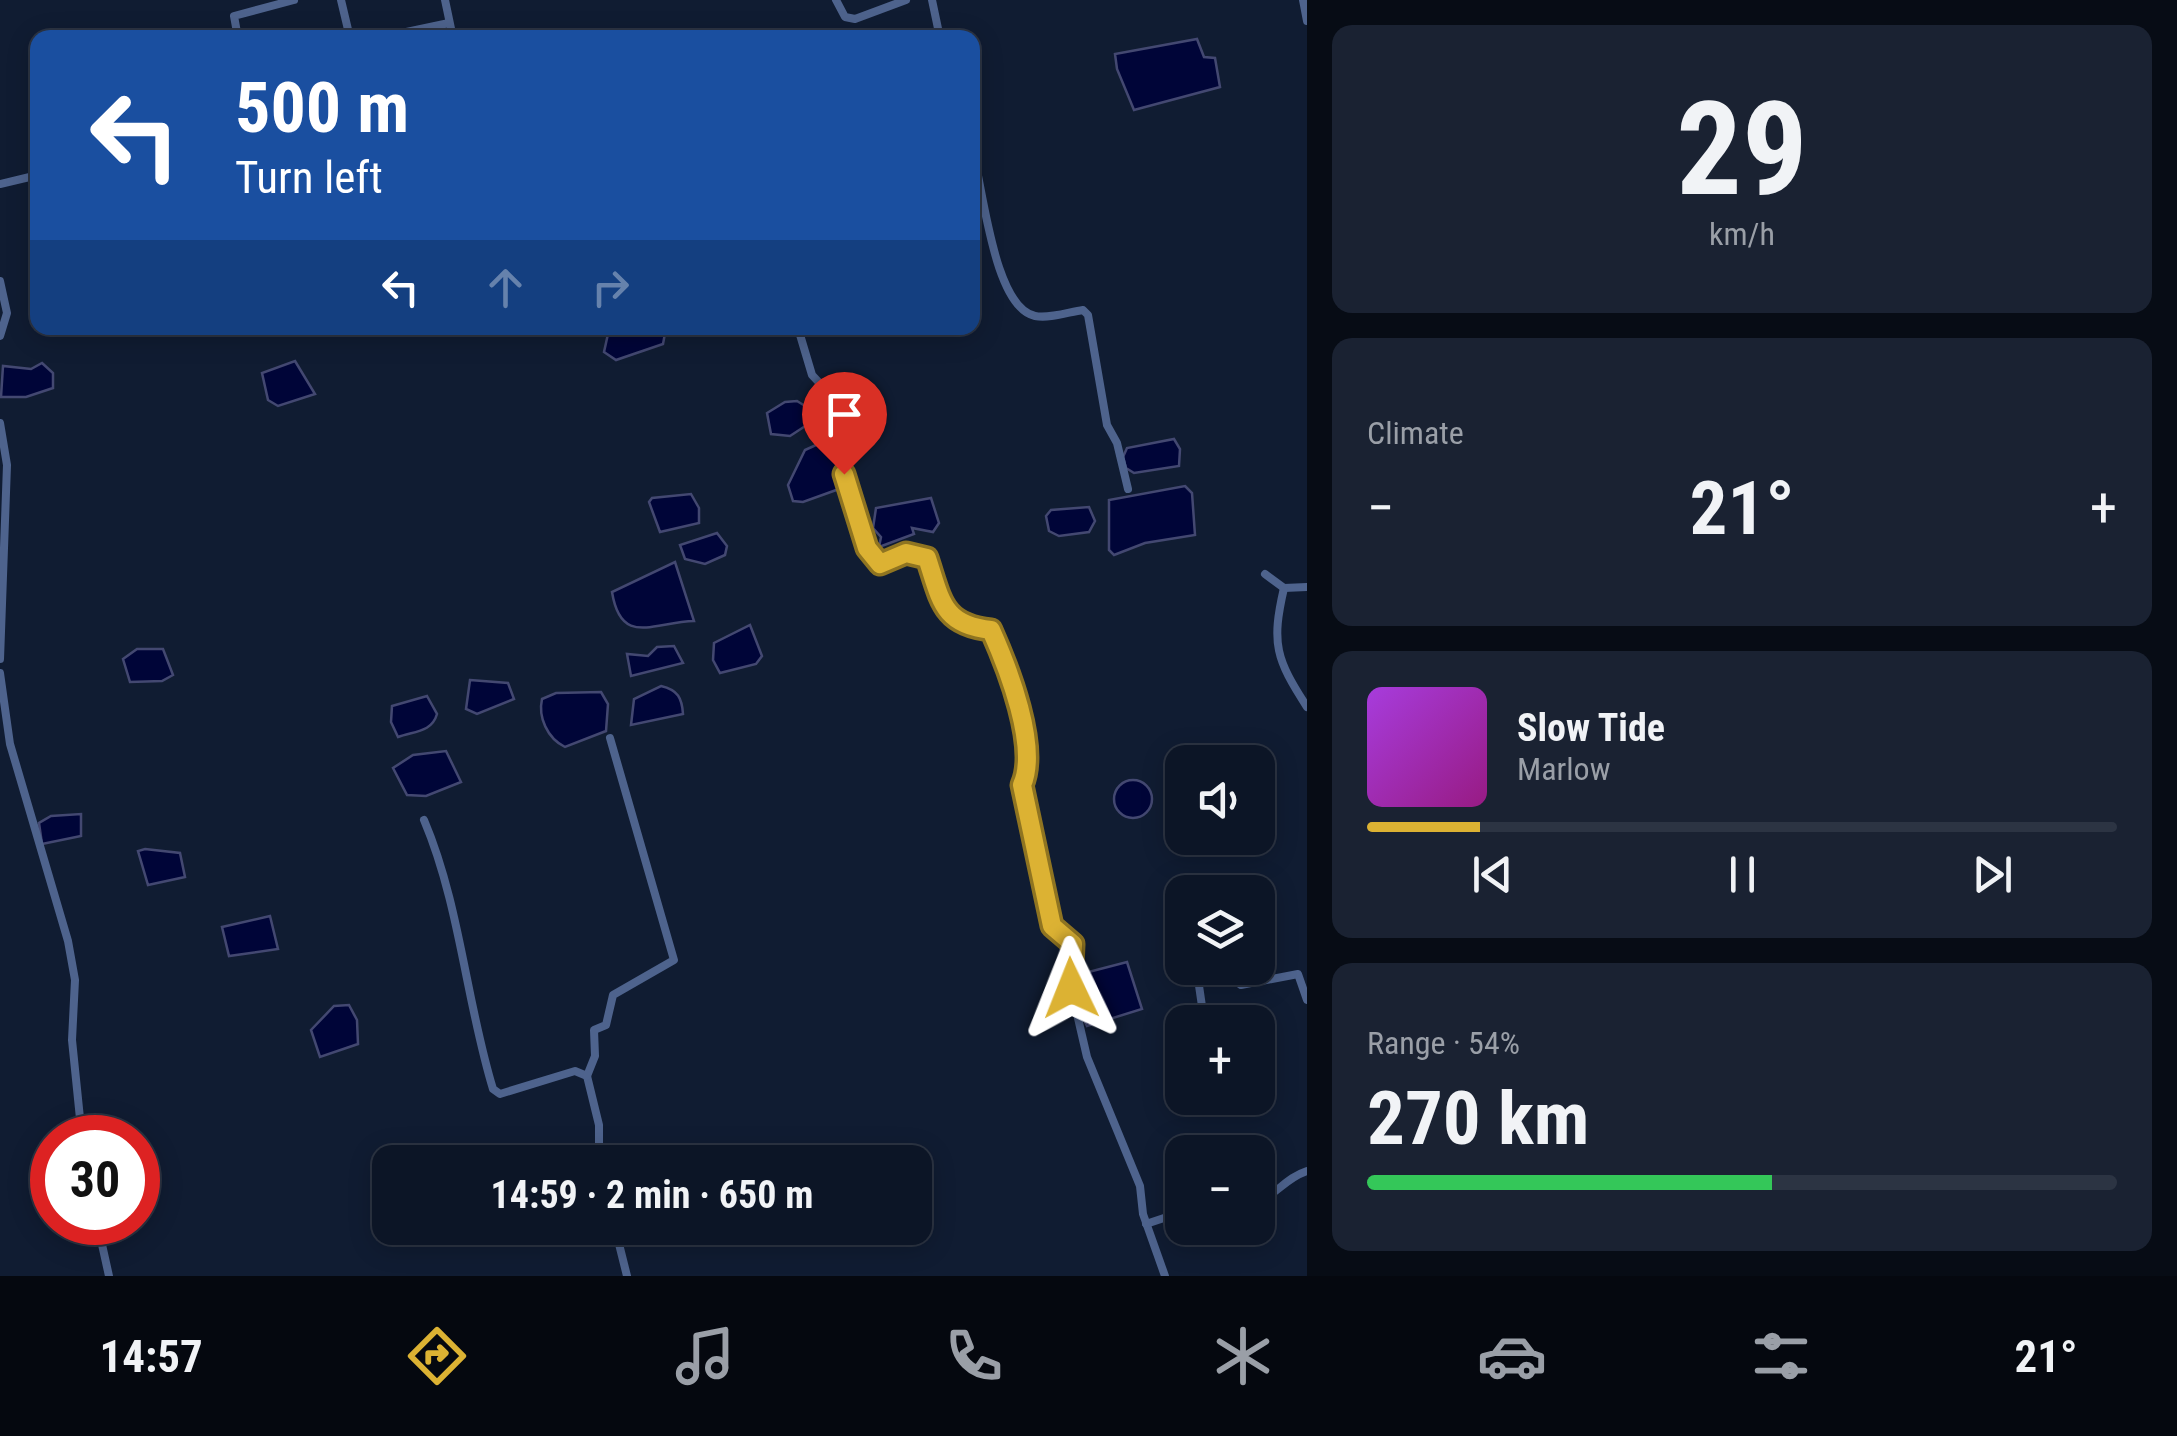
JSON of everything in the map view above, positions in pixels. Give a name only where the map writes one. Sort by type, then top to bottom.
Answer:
[{"type":"street","points":[[237,30],[234,16],[294,0]]},
{"type":"street","points":[[341,0],[348,30]]},
{"type":"street","points":[[444,0],[451,30]]},
{"type":"street","points":[[836,0],[844,17],[855,19],[906,0]]},
{"type":"street","points":[[932,0],[938,30]]},
{"type":"street","points":[[1303,0],[1307,21]]},
{"type":"street","points":[[416,30],[449,23]]},
{"type":"street","points":[[0,184],[30,177]]},
{"type":"street","points":[[980,195],[1010,292],[1029,314],[1040,317],[1083,310],[1088,315],[1107,425],[1118,443],[1128,489]]},
{"type":"street","points":[[0,281],[7,313],[0,336]]},
{"type":"street","points":[[800,335],[812,375],[828,392],[844,474],[867,548],[880,564],[906,553],[927,558],[948,612],[963,627],[991,630],[1002,655],[1026,732],[1029,768],[1022,785],[1052,926],[1073,944],[1071,988],[1087,1058],[1140,1186],[1146,1224],[1165,1276]]},
{"type":"street","points":[[0,423],[7,465],[0,659]]},
{"type":"street","points":[[1265,574],[1284,588],[1307,587]]},
{"type":"street","points":[[1284,588],[1274,641],[1282,669],[1307,707]]},
{"type":"street","points":[[0,672],[10,744],[68,941],[75,980],[72,1040],[80,1115]]},
{"type":"street","points":[[599,1145],[599,1125],[587,1076],[595,1056],[594,1030],[606,1025],[612,995],[674,960],[610,738]]},
{"type":"street","points":[[424,820],[442,873],[469,1005],[493,1089],[500,1094],[513,1094],[575,1071],[587,1076]]},
{"type":"street","points":[[1275,978],[1298,974],[1307,1000]]},
{"type":"street","points":[[1275,1191],[1288,1177],[1307,1171]]},
{"type":"street","points":[[1146,1224],[1165,1218]]},
{"type":"street","points":[[103,1245],[110,1276]]},
{"type":"street","points":[[619,1245],[627,1276]]},
{"type":"shaded area","points":[[1197,39],[1204,57],[1215,58],[1220,87],[1134,110],[1115,54]]},
{"type":"shaded area","points":[[608,335],[665,335],[663,344],[616,360],[604,352]]},
{"type":"shaded area","points":[[295,361],[315,394],[278,406],[268,400],[262,373]]},
{"type":"shaded area","points":[[42,363],[53,373],[53,388],[26,397],[1,397],[3,366],[31,369]]},
{"type":"shaded area","points":[[797,401],[810,409],[813,421],[790,436],[771,434],[767,413],[785,402]]},
{"type":"shaded area","points":[[1174,439],[1180,449],[1179,466],[1134,473],[1126,468],[1123,457],[1127,448]]},
{"type":"shaded area","points":[[827,440],[839,472],[839,489],[803,502],[793,501],[788,485],[805,450]]},
{"type":"shaded area","points":[[1185,486],[1192,493],[1195,535],[1145,543],[1114,555],[1109,550],[1109,500]]},
{"type":"shaded area","points":[[691,494],[699,508],[699,523],[660,532],[649,502],[652,498]]},
{"type":"shaded area","points":[[931,498],[939,523],[933,532],[912,528],[914,534],[879,547],[881,537],[873,528],[876,508]]},
{"type":"shaded area","points":[[1089,507],[1095,521],[1089,532],[1059,536],[1049,531],[1046,516],[1051,510]]},
{"type":"shaded area","points":[[717,533],[727,546],[725,555],[705,564],[685,559],[680,545]]},
{"type":"shaded area","points":[[675,562],[694,621],[641,628],[623,620],[612,592]]},
{"type":"shaded area","points":[[750,625],[762,656],[756,664],[720,673],[713,660],[714,643]]},
{"type":"shaded area","points":[[674,646],[683,663],[631,676],[627,654],[648,656],[657,647]]},
{"type":"shaded area","points":[[137,649],[163,649],[173,675],[162,681],[130,682],[123,659]]},
{"type":"shaded area","points":[[470,680],[508,683],[514,699],[477,714],[466,709]]},
{"type":"shaded area","points":[[661,686],[678,696],[683,714],[631,725],[634,699]]},
{"type":"shaded area","points":[[601,692],[608,704],[606,731],[565,747],[553,738],[543,720],[542,699],[556,693]]},
{"type":"shaded area","points":[[427,696],[437,714],[435,720],[422,730],[398,737],[391,722],[392,706]]},
{"type":"shaded area","points":[[446,751],[461,782],[426,796],[407,795],[393,768],[413,755]]},
{"type":"shaded area","points":[[1133,780],[1147,785],[1152,799],[1147,813],[1133,818],[1119,813],[1114,799],[1119,785]]},
{"type":"shaded area","points":[[81,814],[81,836],[42,844],[39,823],[51,816]]},
{"type":"shaded area","points":[[138,851],[180,853],[185,877],[148,885]]},
{"type":"shaded area","points":[[270,916],[278,949],[229,956],[222,927]]},
{"type":"shaded area","points":[[1127,962],[1142,1009],[1087,1026],[1077,1006],[1077,975]]},
{"type":"shaded area","points":[[349,1005],[357,1020],[358,1044],[320,1057],[311,1030],[334,1006]]},
{"type":"route","points":[[844,474],[867,548],[880,564],[906,553],[927,558],[948,612],[963,627],[991,630],[1026,732],[1029,768],[1022,785],[1036,836],[1052,926],[1073,944],[1071,988]]}]
